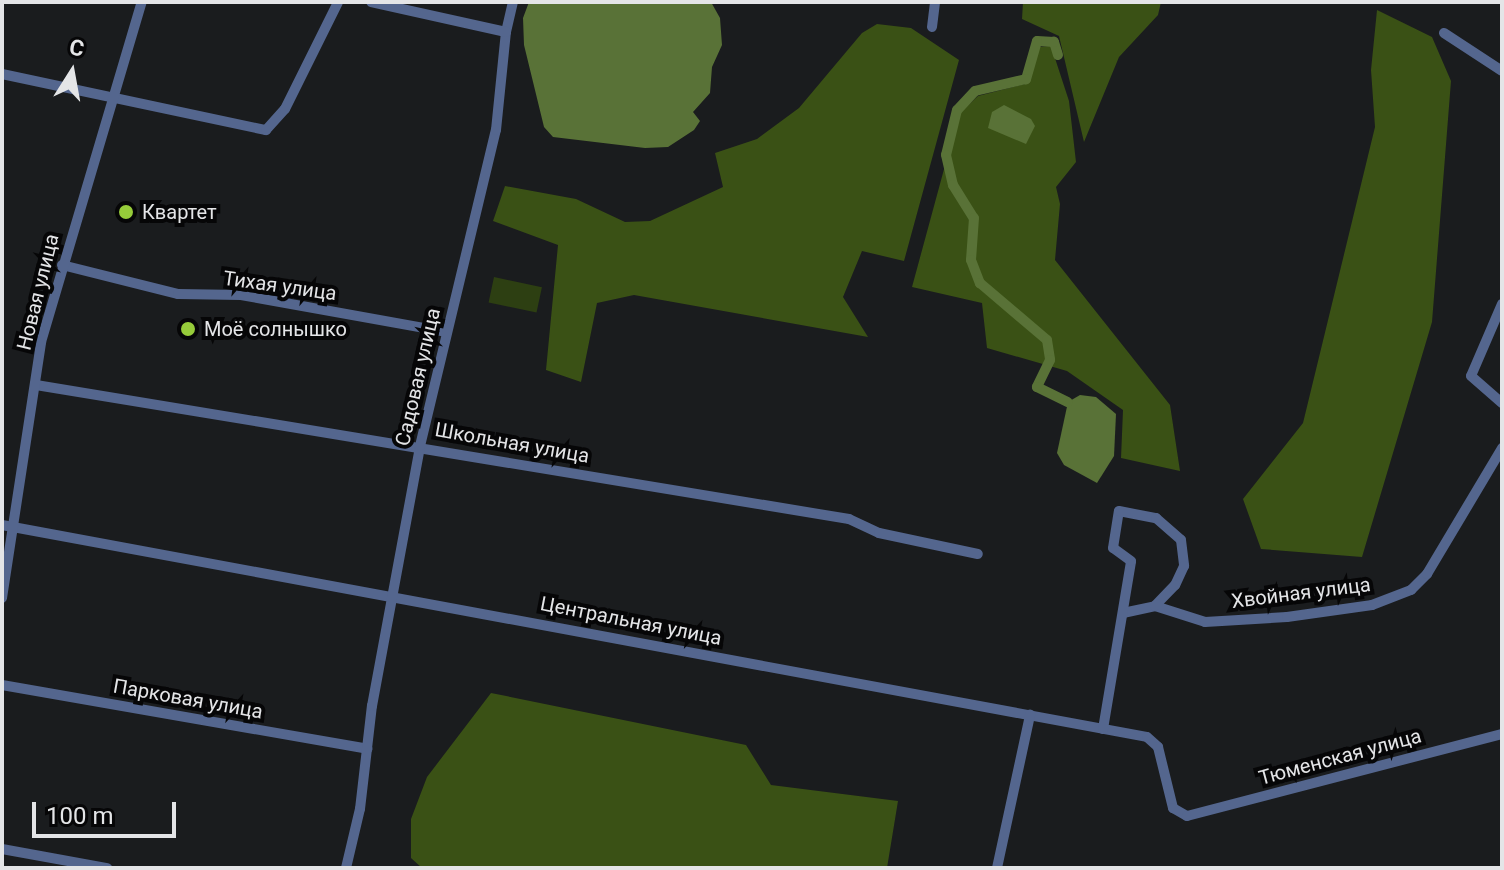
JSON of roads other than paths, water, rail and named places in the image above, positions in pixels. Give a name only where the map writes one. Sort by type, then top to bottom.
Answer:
[{"type":"street","name":"Новая улица","points":[[2,598],[41,342],[142,2]]},
{"type":"street","points":[[2,74],[258,130],[271,128],[285,109],[338,2]]},
{"type":"street","points":[[371,2],[506,32]]},
{"type":"street","name":"Садовая улица","points":[[346,868],[420,446],[496,130],[506,32],[513,2]]},
{"type":"street","points":[[932,27],[935,2]]},
{"type":"street","points":[[1444,33],[1502,71]]},
{"type":"street","name":"Тихая улица","points":[[62,265],[178,294],[241,295],[446,332]]},
{"type":"street","points":[[1502,304],[1471,376],[1502,403]]},
{"type":"street","name":"Школьная улица","points":[[36,385],[849,519],[879,533],[978,554]]},
{"type":"street","name":"Хвойная улица","points":[[1155,606],[1205,622],[1273,618],[1372,605],[1411,590],[1427,574],[1502,448]]},
{"type":"street","points":[[1103,729],[1131,561],[1113,548],[1119,511],[1156,518],[1181,540],[1184,566],[1175,585],[1155,606],[1123,613]]},
{"type":"street","name":"Центральная улица","points":[[2,525],[396,594],[1153,741],[1173,808],[1187,816]]},
{"type":"street","name":"Парковая улица","points":[[2,685],[367,749]]},
{"type":"street","points":[[997,868],[1030,715]]},
{"type":"street","name":"Тюменская улица","points":[[1187,816],[1502,734]]},
{"type":"street","points":[[2,849],[107,868]]},
{"type":"waterway","points":[[1058,55],[1054,42],[1037,41],[1026,79],[975,91],[957,110],[946,155],[953,185],[974,218],[971,260],[980,283],[1047,340],[1050,360],[1037,387],[1068,402]]},
{"type":"place","name":"Квартет","points":[[126,212]]},
{"type":"place","name":"Моё солнышко","points":[[188,329]]}]
